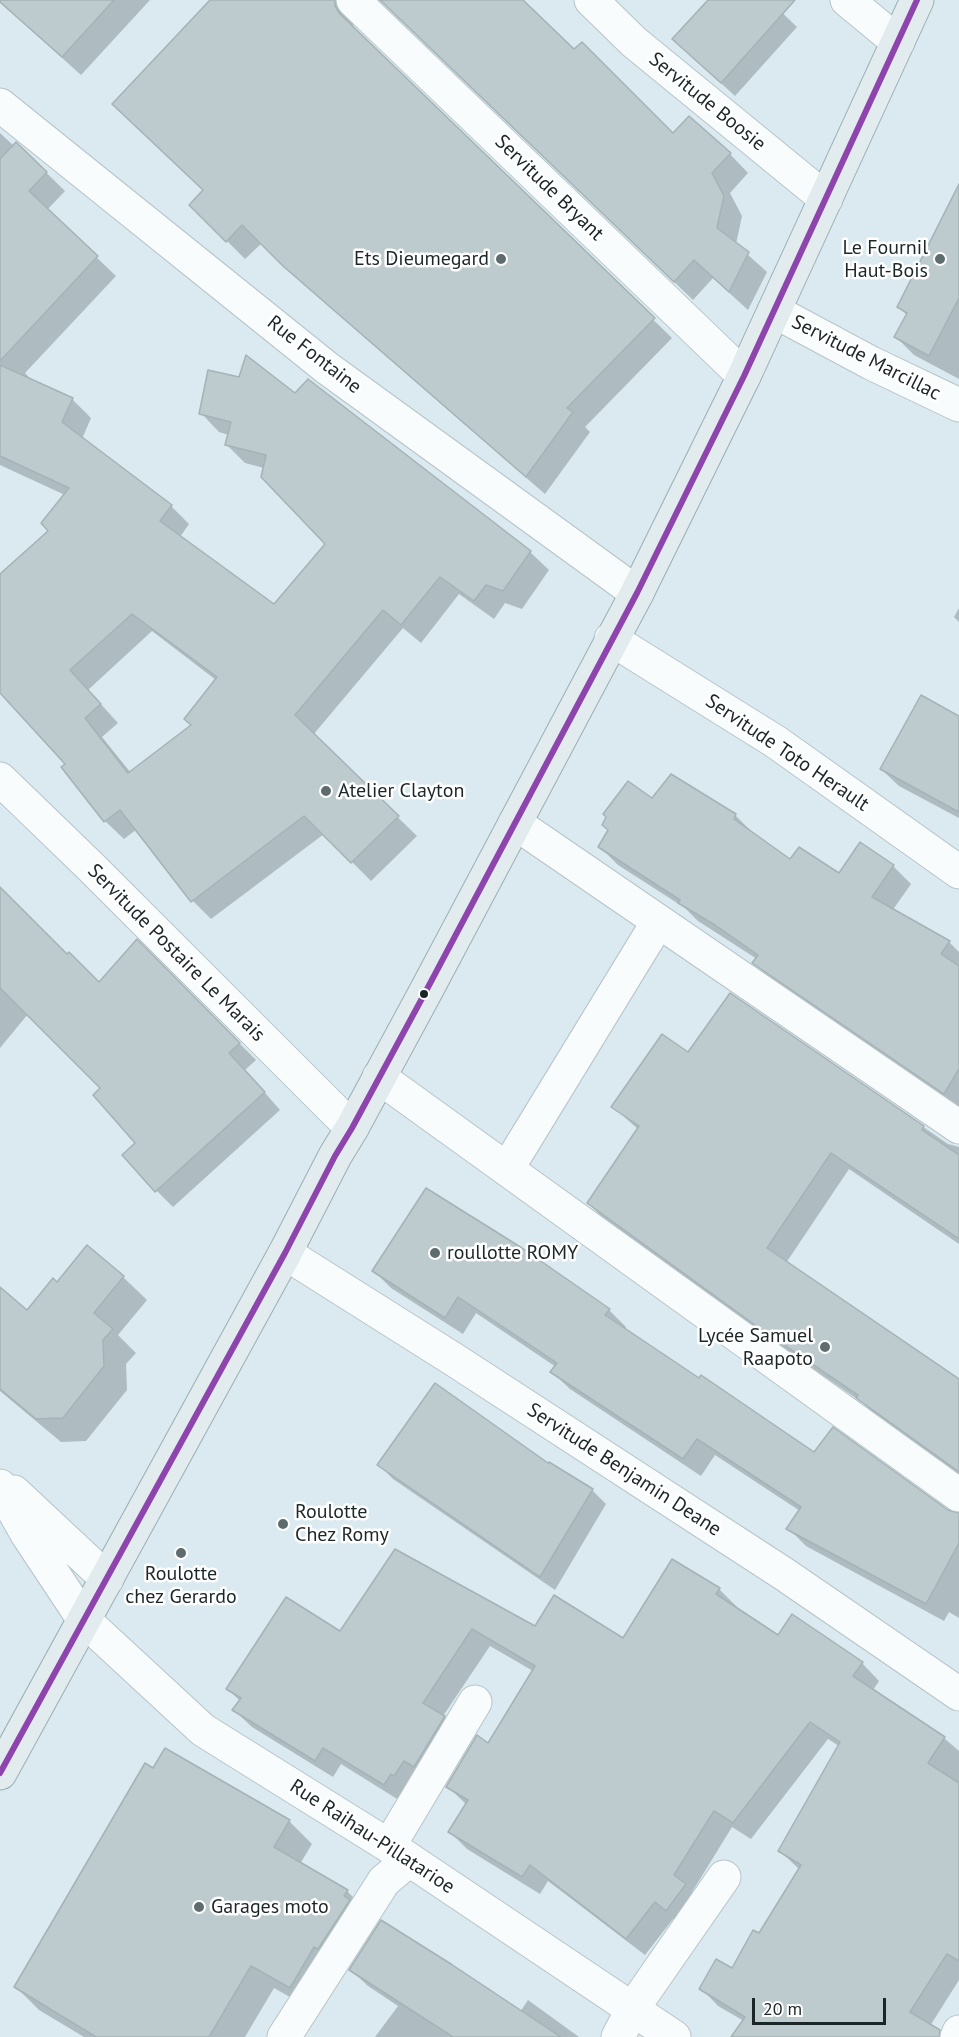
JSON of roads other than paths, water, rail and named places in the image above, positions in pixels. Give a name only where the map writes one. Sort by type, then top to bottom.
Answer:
[{"type":"main road","points":[[0,1773],[285,1253],[637,593],[744,376],[916,0]]},
{"type":"street","name":"Servitude Bryant","points":[[353,0],[744,376]]},
{"type":"street","name":"Servitude Boosie","points":[[591,0],[634,42],[826,199]]},
{"type":"street","points":[[847,0],[898,42]]},
{"type":"street","name":"Rue Fontaine","points":[[0,105],[327,368],[637,593]]},
{"type":"street","name":"Servitude Marcillac","points":[[774,311],[871,363],[959,405]]},
{"type":"street","name":"Servitude Toto Herault","points":[[612,639],[776,742],[959,872]]},
{"type":"street","name":"Servitude Postaire Le Marais","points":[[0,779],[352,1128]]},
{"type":"street","points":[[515,823],[959,1127]]},
{"type":"street","points":[[507,1169],[658,922]]},
{"type":"street","points":[[379,1077],[959,1496]]},
{"type":"street","name":"Servitude Benjamin Deane","points":[[285,1253],[784,1574],[959,1694]]},
{"type":"street","points":[[0,1479],[107,1579]]},
{"type":"street","name":"Rue Raihau-Pillatarioe","points":[[0,1486],[27,1534],[84,1620],[202,1730],[399,1853],[675,2037]]},
{"type":"street","points":[[284,2037],[384,1881],[475,1702]]},
{"type":"street","points":[[618,2037],[633,2008],[724,1877]]},
{"type":"street","points":[[957,2037],[959,2032]]},
{"type":"place","name":"Ets Dieumegard","points":[[501,259]]},
{"type":"place","name":"Le Fournil Haut-Bois","points":[[940,259]]},
{"type":"place","name":"Atelier Clayton","points":[[326,791]]},
{"type":"place","name":"roullotte ROMY","points":[[435,1253]]},
{"type":"place","name":"Lycée Samuel Raapoto","points":[[825,1347]]},
{"type":"place","name":"Roulotte Chez Romy","points":[[283,1524]]},
{"type":"place","name":"Roulotte chez Gerardo","points":[[181,1553]]},
{"type":"place","name":"Garages moto","points":[[199,1907]]}]
